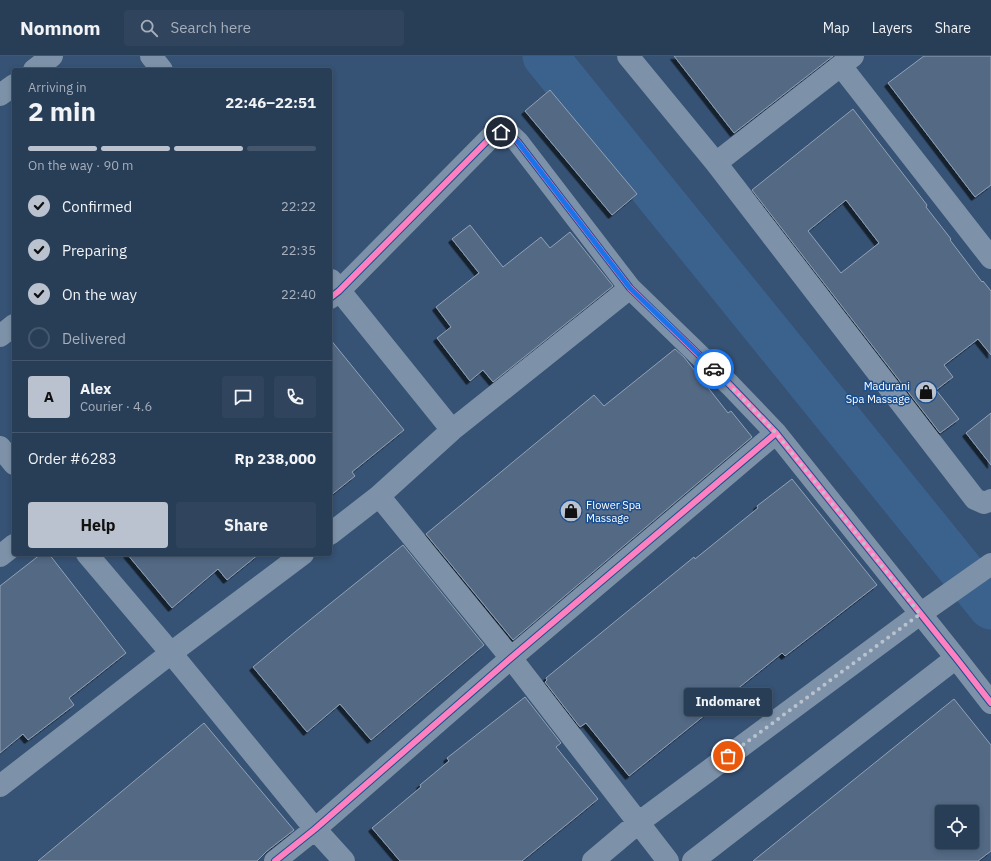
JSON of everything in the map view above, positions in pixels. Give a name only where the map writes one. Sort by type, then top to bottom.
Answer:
[{"type":"street","points":[[37,68],[52,56]]},
{"type":"street","points":[[151,56],[160,68]]},
{"type":"street","points":[[628,56],[716,164],[975,499],[984,504],[991,500]]},
{"type":"street","points":[[716,164],[847,61],[988,248]]},
{"type":"street","points":[[0,96],[12,87]]},
{"type":"street","points":[[452,430],[333,289],[491,137],[501,132],[509,133],[518,142],[630,288],[730,385],[776,433],[929,608],[956,658],[991,703]]},
{"type":"street","points":[[332,532],[379,496],[452,430],[630,288]]},
{"type":"street","points":[[0,336],[12,327]]},
{"type":"street","points":[[275,861],[315,829],[511,658],[776,433]]},
{"type":"street","points":[[0,447],[12,462]]},
{"type":"street","points":[[379,496],[511,658],[668,861]]},
{"type":"street","points":[[0,556],[12,547]]},
{"type":"street","points":[[89,556],[171,653],[315,829],[344,861]]},
{"type":"street","points":[[0,786],[171,653],[300,556]]},
{"type":"street","points":[[593,861],[638,823],[929,608],[988,567]]},
{"type":"street","points":[[693,861],[956,658]]},
{"type":"building","points":[[674,56],[833,56],[734,133]]},
{"type":"building","points":[[924,56],[991,56],[991,185],[975,197],[888,83]]},
{"type":"building","points":[[550,90],[637,194],[612,215],[525,111]]},
{"type":"building","points":[[853,109],[927,205],[926,207],[951,239],[950,240],[982,282],[983,281],[991,291],[991,355],[978,339],[944,365],[953,377],[936,390],[959,419],[940,433],[752,190]],"holes":[[[846,200],[879,243],[841,273],[808,231]]]},
{"type":"building","points":[[470,225],[503,267],[541,237],[550,248],[570,232],[613,286],[493,382],[483,370],[470,381],[437,338],[451,327],[436,307],[479,273],[452,239]]},
{"type":"building","points":[[332,341],[404,430],[352,472],[355,476],[332,494]]},
{"type":"building","points":[[675,349],[684,357],[728,413],[731,411],[752,437],[513,640],[426,534],[594,395],[604,406]]},
{"type":"building","points":[[991,413],[991,465],[966,433]]},
{"type":"building","points":[[792,479],[877,585],[785,656],[782,653],[629,776],[586,723],[580,727],[545,682],[547,680],[546,678]]},
{"type":"building","points":[[403,545],[484,645],[371,740],[340,704],[307,732],[253,667]]},
{"type":"building","points":[[38,556],[51,556],[126,653],[69,698],[74,705],[28,740],[23,734],[0,753],[0,586]]},
{"type":"building","points":[[129,556],[257,556],[227,580],[218,569],[172,608]]},
{"type":"building","points":[[525,697],[561,743],[556,747],[598,799],[522,861],[400,861],[372,828],[421,787],[420,785],[449,761],[447,758]]},
{"type":"building","points":[[954,699],[991,745],[991,851],[978,861],[753,861]]},
{"type":"building","points":[[204,723],[294,830],[267,851],[257,861],[38,861]]},
{"type":"waterway","points":[[545,56],[991,607]]},
{"type":"cycle path","points":[[332,296],[491,137],[500,133],[508,134],[518,142],[630,288],[730,385],[776,433],[991,703]]},
{"type":"cycle path","points":[[275,861],[315,829],[511,658],[776,433]]},
{"type":"way so far","points":[[714,369],[776,433],[920,614],[728,756]]},
{"type":"place","name":"Madurani Spa Massage","points":[[926,392]]},
{"type":"place","name":"Flower Spa Massage","points":[[571,511]]},
{"type":"place","name":"Indomaret","points":[[728,756]]},
{"type":"route","points":[[501,132],[509,133],[518,142],[630,288],[714,369]]}]
